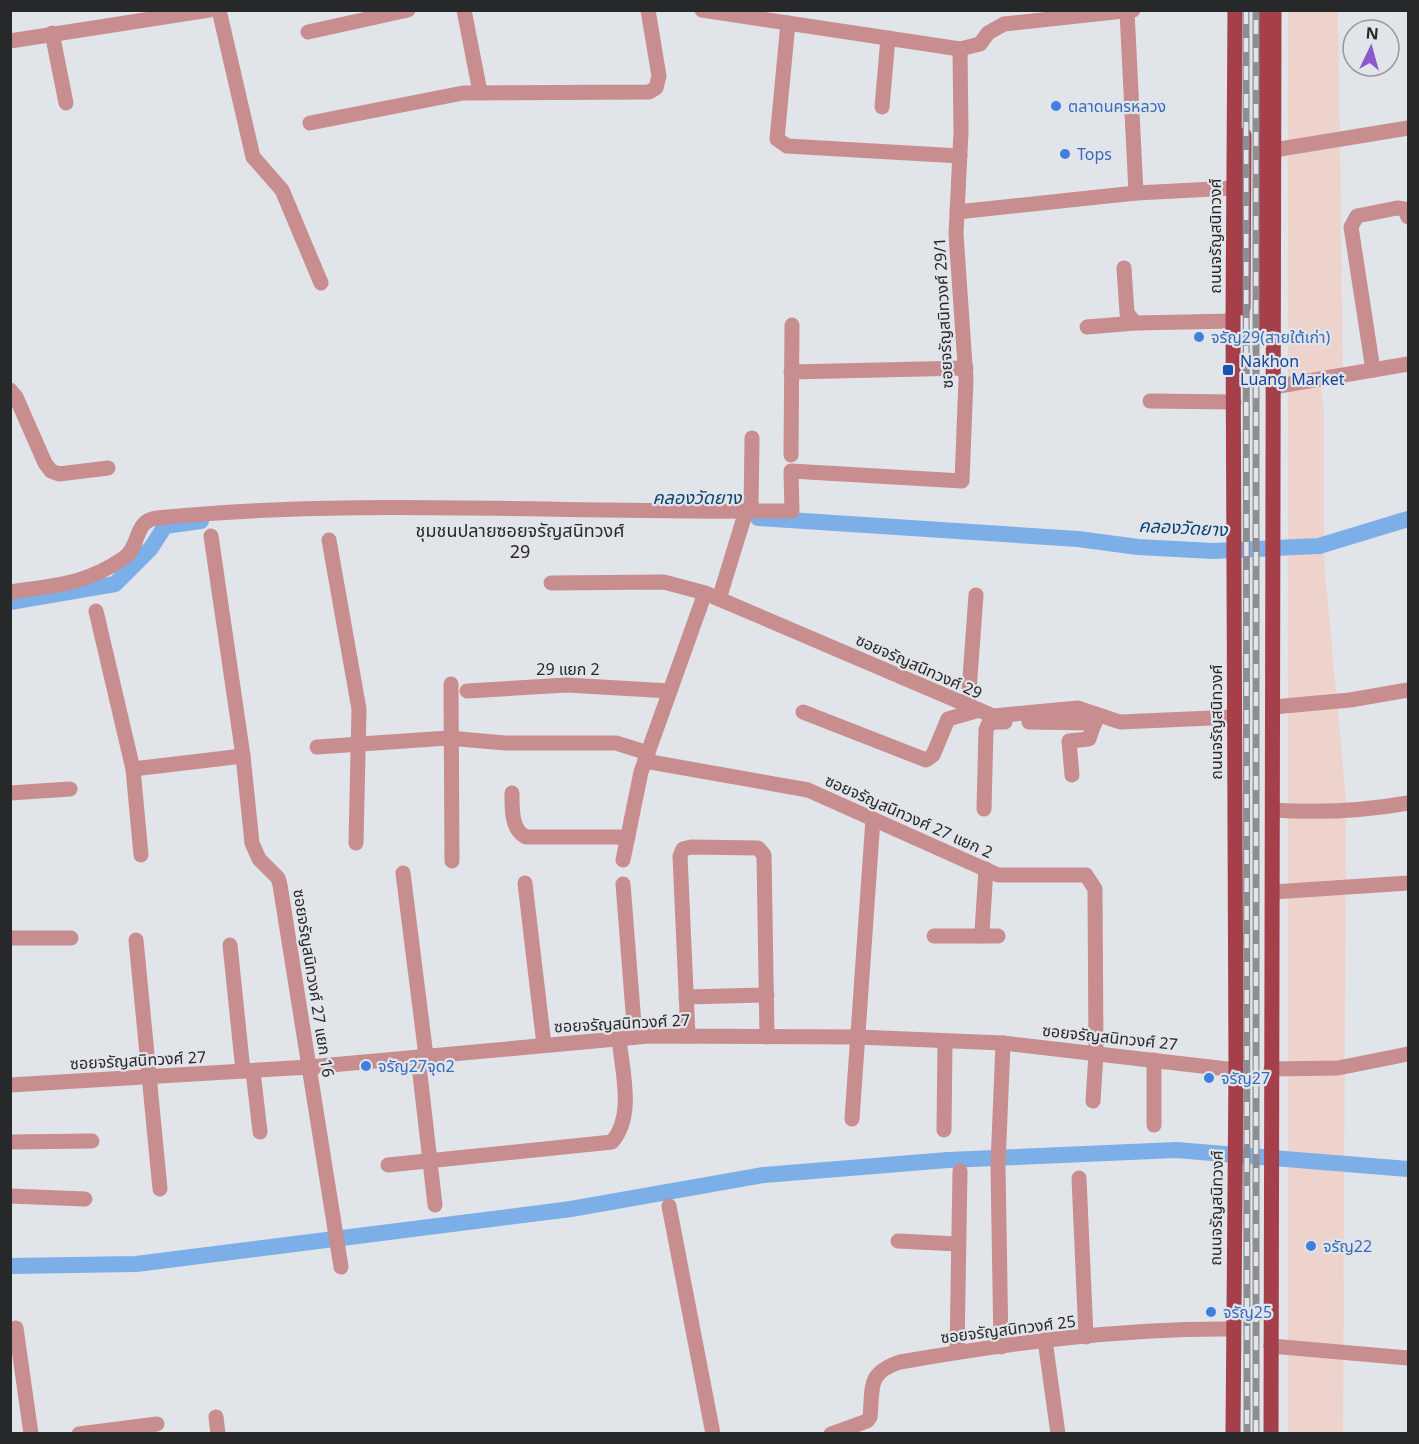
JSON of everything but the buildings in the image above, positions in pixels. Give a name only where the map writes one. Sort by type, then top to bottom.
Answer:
[{"type":"main road","name":"ถนนจรัญสนิทวงศ์","points":[[1235,10],[1233,188],[1235,422]]},
{"type":"main road","name":"ถนนจรัญสนิทวงศ์","points":[[1233,1434],[1236,1070],[1233,535],[1235,422],[1244,264],[1244,10]]},
{"type":"main road","points":[[1261,10],[1262,264],[1265,348],[1273,422]]},
{"type":"main road","points":[[1271,1434],[1274,10]]},
{"type":"street","points":[[10,41],[209,10]]},
{"type":"street","points":[[219,10],[253,157],[282,190],[321,283]]},
{"type":"street","points":[[308,32],[408,10]]},
{"type":"street","points":[[464,10],[480,92]]},
{"type":"street","points":[[309,123],[480,92],[649,92],[656,88],[659,76],[648,10]]},
{"type":"street","points":[[702,10],[960,49],[980,44],[988,33],[1000,25],[1133,10]]},
{"type":"street","points":[[1127,11],[1136,193]]},
{"type":"street","points":[[788,23],[777,139],[781,143],[788,146],[960,156]]},
{"type":"street","points":[[52,33],[66,103]]},
{"type":"street","points":[[882,107],[888,38]]},
{"type":"street","name":"ซอยจรัญสนิทวงศ์ 29/1","points":[[748,511],[792,511],[791,471],[962,481],[966,368],[958,284],[960,49]]},
{"type":"street","points":[[1274,150],[1408,128]]},
{"type":"street","points":[[957,212],[1136,193],[1233,188]]},
{"type":"street","points":[[1373,370],[1351,227],[1357,216],[1387,210],[1405,209],[1408,217]]},
{"type":"street","points":[[1124,268],[1127,313],[1135,323]]},
{"type":"street","points":[[1087,327],[1135,323],[1233,321]]},
{"type":"street","points":[[791,455],[792,325]]},
{"type":"street","points":[[1273,387],[1408,364]]},
{"type":"street","points":[[791,372],[966,368]]},
{"type":"street","points":[[10,390],[16,397],[45,463],[51,471],[59,474],[108,468]]},
{"type":"street","points":[[1150,401],[1234,402]]},
{"type":"street","points":[[623,860],[647,757],[670,691],[741,532],[748,511],[752,438]]},
{"type":"street","points":[[10,592],[76,583],[100,574],[128,555],[135,546],[141,526],[145,521],[157,518],[342,506],[748,511]]},
{"type":"street","name":"ซอยจรัญสนิทวงศ์ 27 แยก 16","points":[[211,536],[243,756],[252,843],[259,859],[278,878],[280,885],[341,1266]]},
{"type":"street","points":[[329,540],[359,709],[356,843]]},
{"type":"street","name":"ซอยจรัญสนิทวงศ์ 29","points":[[551,583],[664,582],[712,596],[993,716],[1078,708],[1096,719],[1120,722],[1234,717]]},
{"type":"street","points":[[803,712],[926,760],[933,755],[948,718],[972,708],[976,595]]},
{"type":"street","points":[[96,611],[133,769],[141,855]]},
{"type":"street","points":[[451,684],[452,861]]},
{"type":"street","name":"29 แยก 2","points":[[467,691],[567,685],[670,691]]},
{"type":"street","points":[[1273,707],[1350,700],[1408,690]]},
{"type":"street","points":[[984,808],[988,725],[994,722],[1096,719],[1089,739],[1069,741],[1072,775]]},
{"type":"street","name":"ซอยจรัญสนิทวงศ์ 27 แยก 2","points":[[317,747],[451,738],[505,742],[616,743],[647,757],[808,790],[998,875],[1086,875],[1095,889],[1096,1054],[1093,1101]]},
{"type":"street","points":[[133,769],[243,756]]},
{"type":"street","points":[[10,793],[70,789]]},
{"type":"street","points":[[512,794],[512,816],[521,834],[526,837],[628,837]]},
{"type":"street","points":[[1273,810],[1327,813],[1365,811],[1408,803]]},
{"type":"street","points":[[852,1119],[873,819]]},
{"type":"street","points":[[688,1036],[680,856],[683,849],[691,846],[758,848],[765,855],[767,1036]]},
{"type":"street","points":[[979,936],[982,932],[986,869]]},
{"type":"street","points":[[403,873],[435,1205]]},
{"type":"street","points":[[525,883],[544,1045]]},
{"type":"street","points":[[1272,892],[1408,883]]},
{"type":"street","points":[[623,884],[635,1037]]},
{"type":"street","points":[[934,936],[998,936]]},
{"type":"street","points":[[10,938],[71,938]]},
{"type":"street","points":[[136,940],[160,1189]]},
{"type":"street","points":[[230,945],[248,1071],[260,1132]]},
{"type":"street","points":[[686,997],[767,995]]},
{"type":"street","name":"ซอยจรัญสนิทวงศ์ 27","points":[[10,1085],[309,1067],[619,1038],[688,1036],[857,1037],[1003,1043],[1236,1070]]},
{"type":"street","points":[[388,1165],[612,1142],[621,1131],[626,1112],[619,1038]]},
{"type":"street","points":[[944,1130],[945,1042]]},
{"type":"street","points":[[1001,1347],[998,1165],[1003,1043]]},
{"type":"street","points":[[1271,1069],[1338,1068],[1408,1054]]},
{"type":"street","points":[[1154,1060],[1154,1125]]},
{"type":"street","points":[[10,1142],[92,1142]]},
{"type":"street","points":[[957,1352],[960,1172]]},
{"type":"street","points":[[1079,1178],[1086,1337]]},
{"type":"street","points":[[10,1196],[86,1199]]},
{"type":"street","points":[[669,1206],[713,1434]]},
{"type":"street","points":[[898,1241],[958,1244]]},
{"type":"street","points":[[16,1328],[31,1434]]},
{"type":"street","name":"ซอยจรัญสนิทวงศ์ 25","points":[[831,1434],[862,1424],[870,1417],[873,1386],[880,1370],[900,1362],[1045,1340],[1144,1329],[1233,1329]]},
{"type":"street","points":[[1045,1340],[1058,1434]]},
{"type":"street","points":[[1271,1346],[1408,1358]]},
{"type":"street","points":[[216,1417],[218,1434]]},
{"type":"street","points":[[79,1434],[157,1424]]},
{"type":"shaded area","points":[[1288,11],[1338,11],[1343,380],[1321,386],[1324,414],[1324,562],[1346,799],[1343,1434],[1288,1433]]},
{"type":"waterway","name":"คลองวัดยาง","points":[[758,518],[1078,539],[1138,547],[1213,551],[1319,546],[1408,519]]},
{"type":"waterway","name":"คลองวัดยาง","points":[[10,602],[115,584],[151,548],[165,526],[201,521]]},
{"type":"waterway","points":[[10,1266],[136,1264],[571,1209],[764,1175],[948,1160],[1176,1150],[1408,1169]]},
{"type":"railway","points":[[1246,10],[1247,1434]]},
{"type":"railway","points":[[1256,10],[1256,1434]]},
{"type":"place","name":"ตลาดนครหลวง","points":[[1056,106]]},
{"type":"place","name":"Tops","points":[[1065,154]]},
{"type":"place","name":"จรัญ29(สายใต้เก่า)","points":[[1199,337]]},
{"type":"place","name":"Nakhon Luang Market","points":[[1228,370]]},
{"type":"place","name":"จรัญ27จุด2","points":[[366,1066]]},
{"type":"place","name":"จรัญ27","points":[[1209,1078]]},
{"type":"place","name":"จรัญ22","points":[[1311,1246]]},
{"type":"place","name":"จรัญ25","points":[[1211,1312]]},
{"type":"district","name":"ชุมชนปลายซอยจรัญสนิทวงศ์ 29","points":[[520,541]]}]
